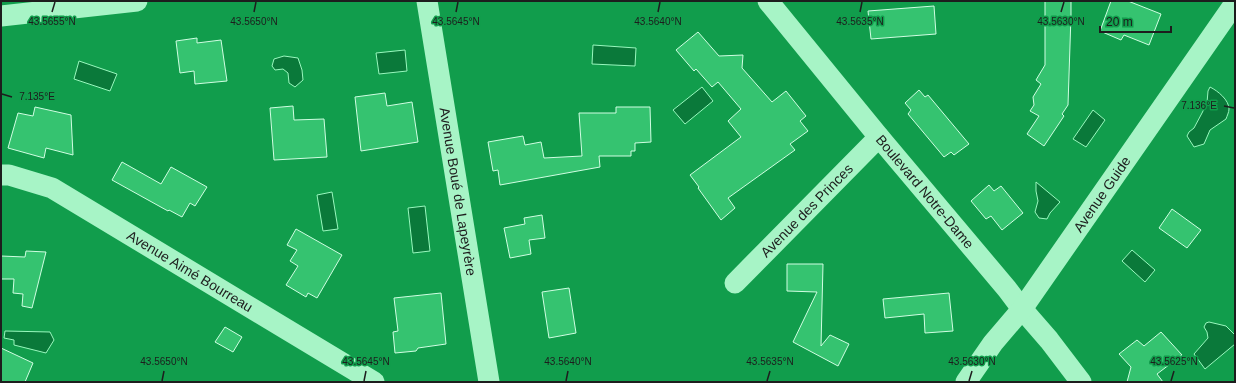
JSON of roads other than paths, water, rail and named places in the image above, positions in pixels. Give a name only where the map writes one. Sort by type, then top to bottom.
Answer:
[{"type":"street","points":[[1,16],[137,1]]},
{"type":"street","name":"Avenue Boué de Lapeyrère","points":[[427,1],[489,382]]},
{"type":"street","name":"Boulevard Notre-Dame","points":[[768,1],[879,137],[1007,288],[1022,309],[1049,340],[1081,382]]},
{"type":"street","name":"Avenue Guide","points":[[966,382],[993,343],[1022,309],[1235,3]]},
{"type":"street","name":"Avenue des Princes","points":[[735,283],[879,137]]},
{"type":"street","name":"Avenue Aimé Bourreau","points":[[1,175],[9,175],[52,188],[374,382]]}]
